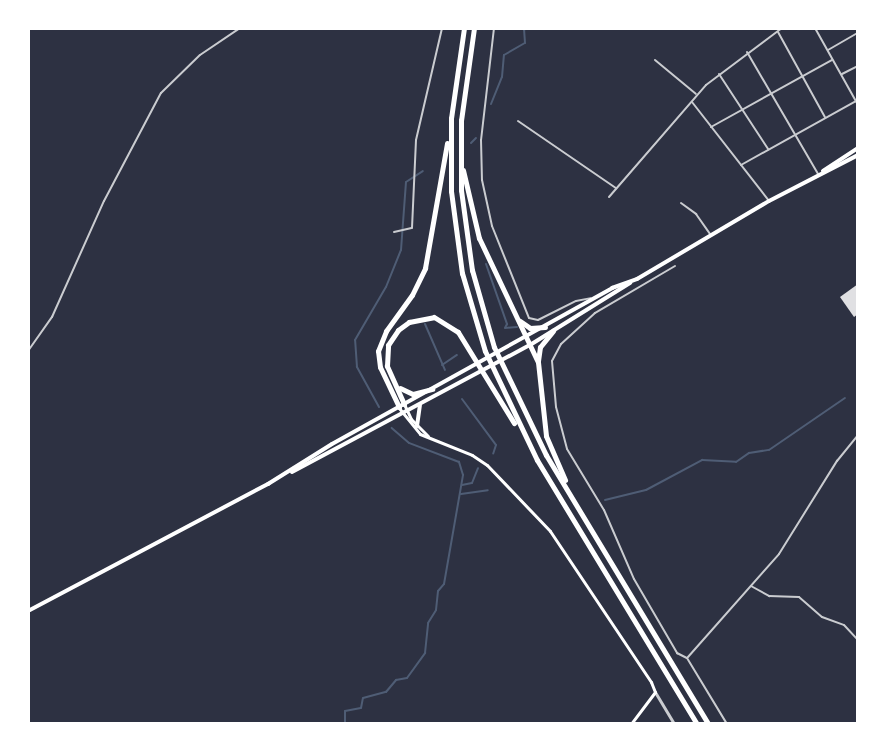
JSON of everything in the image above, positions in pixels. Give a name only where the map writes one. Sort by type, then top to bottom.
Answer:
[{"type":"highway","points":[[403,409],[380,367],[378,351],[382,337],[412,295],[425,268],[464,28]]},
{"type":"highway","points":[[474,28],[463,99],[460,150],[466,240],[494,347],[528,423],[708,724]]},
{"type":"highway","points":[[451,118],[455,231],[467,292],[492,370],[524,437]]},
{"type":"highway","points":[[460,150],[473,223],[538,362]]},
{"type":"highway","points":[[403,409],[387,366],[388,345],[398,330],[415,319],[434,317],[449,323],[475,356],[697,724]]},
{"type":"highway","points":[[517,318],[530,328],[545,327]]},
{"type":"highway","points":[[553,331],[540,347],[538,362],[546,436],[573,499]]},
{"type":"highway","points":[[395,383],[413,394],[432,389]]},
{"type":"main road","points":[[820,173],[858,148]]},
{"type":"main road","points":[[403,409],[421,403],[530,345],[710,235],[858,155]]},
{"type":"main road","points":[[28,611],[275,480],[403,409],[432,389],[596,298],[637,279]]},
{"type":"main road","points":[[417,426],[416,415],[421,403]]},
{"type":"main road","points":[[403,409],[429,438]]},
{"type":"main road","points":[[403,409],[410,426],[429,438],[482,461],[533,511],[655,692],[631,724]]},
{"type":"street","points":[[28,351],[52,317],[104,201],[161,93],[200,55],[240,28]]},
{"type":"street","points":[[394,232],[412,228],[412,174],[416,140],[442,28]]},
{"type":"street","points":[[494,28],[481,140],[482,180],[492,226],[529,318],[538,320],[576,301],[596,298]]},
{"type":"street","points":[[609,197],[718,73],[782,28]]},
{"type":"street","points":[[815,28],[858,105]]},
{"type":"street","points":[[777,31],[825,118]]},
{"type":"street","points":[[827,50],[858,33]]},
{"type":"street","points":[[747,51],[820,173]]},
{"type":"street","points":[[655,60],[697,94]]},
{"type":"street","points":[[711,127],[832,60]]},
{"type":"street","points":[[841,75],[858,66]]},
{"type":"street","points":[[718,73],[768,149]]},
{"type":"street","points":[[741,165],[857,100]]},
{"type":"street","points":[[691,101],[769,201]]},
{"type":"street","points":[[518,121],[616,188]]},
{"type":"street","points":[[681,203],[696,214],[710,235]]},
{"type":"street","points":[[675,266],[581,323],[561,344],[552,361],[556,407],[567,449],[604,510],[634,579],[677,653],[687,658],[727,724]]},
{"type":"street","points":[[687,658],[792,536],[837,461],[858,435]]},
{"type":"street","points":[[751,586],[769,596],[799,597],[822,617],[844,625],[858,640]]},
{"type":"street","points":[[655,692],[674,724]]},
{"type":"building","points":[[858,284],[858,314],[854,317],[840,297]]},
{"type":"waterway","points":[[491,104],[502,77],[504,55],[525,43],[524,30],[527,28]]},
{"type":"waterway","points":[[531,28],[542,28]]},
{"type":"waterway","points":[[471,143],[476,138]]},
{"type":"waterway","points":[[379,407],[357,367],[355,340],[386,287],[401,250],[406,182],[423,171]]},
{"type":"waterway","points":[[486,264],[507,324],[505,328],[517,327]]},
{"type":"waterway","points":[[425,324],[445,370]]},
{"type":"waterway","points":[[442,365],[457,355]]},
{"type":"waterway","points":[[605,500],[646,490],[702,460],[736,462],[749,453],[769,450],[845,398]]},
{"type":"waterway","points":[[462,399],[496,445],[493,454]]},
{"type":"waterway","points":[[345,724],[345,711],[361,708],[363,698],[386,692],[396,680],[407,678],[425,653],[428,623],[436,610],[438,591],[444,584],[463,475],[459,462],[409,443],[392,428]]},
{"type":"waterway","points":[[462,485],[472,483],[478,468]]},
{"type":"waterway","points":[[461,494],[488,490]]}]
